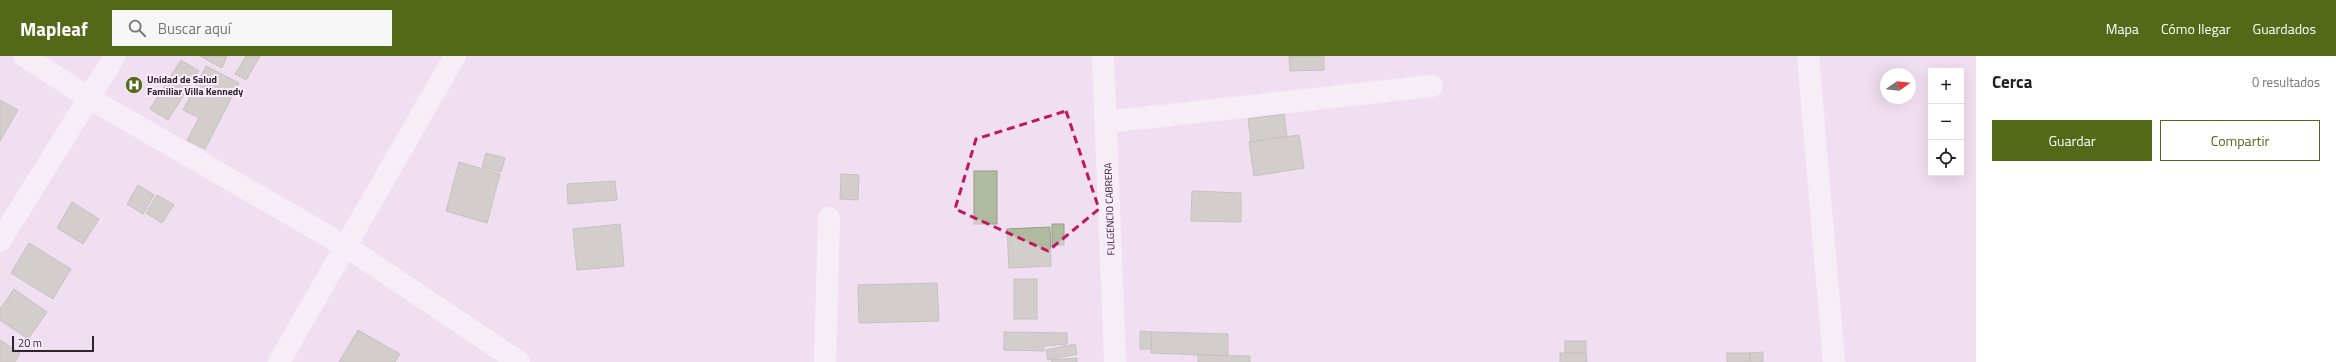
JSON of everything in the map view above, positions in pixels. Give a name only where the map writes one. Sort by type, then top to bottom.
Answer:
[{"type":"street","points":[[24,56],[89,98],[347,247],[519,362]]},
{"type":"street","points":[[0,241],[115,56]]},
{"type":"street","points":[[279,362],[347,247],[455,56]]},
{"type":"street","name":"FULGENCIO CABRERA","points":[[1103,56],[1115,362]]},
{"type":"street","points":[[1808,56],[1834,362]]},
{"type":"street","points":[[1106,122],[1432,86]]},
{"type":"street","points":[[825,362],[829,218]]},
{"type":"highlighted area","points":[[1066,111],[1099,209],[1048,251],[955,209],[976,139]]},
{"type":"building","points":[[200,56],[227,56],[222,68]]},
{"type":"building","points":[[246,56],[260,56],[246,80],[235,74]]},
{"type":"building","points":[[1289,56],[1324,56],[1324,70],[1290,71]]},
{"type":"building","points":[[181,60],[199,71],[168,120],[150,109]]},
{"type":"building","points":[[206,66],[239,83],[205,149],[187,140],[199,118],[183,110]]},
{"type":"building","points":[[0,100],[18,110],[0,141]]},
{"type":"building","points":[[1284,114],[1287,136],[1251,142],[1248,119]]},
{"type":"building","points":[[1299,135],[1304,168],[1254,176],[1249,142]]},
{"type":"building","points":[[486,153],[505,158],[501,172],[482,167]]},
{"type":"building","points":[[459,162],[500,174],[487,223],[446,211]]},
{"type":"building","points":[[974,171],[997,171],[997,224],[974,224]]},
{"type":"building","points":[[841,174],[859,175],[858,200],[840,199]]},
{"type":"building","points":[[615,181],[617,200],[568,204],[567,184]]},
{"type":"building","points":[[138,185],[154,195],[143,214],[127,204]]},
{"type":"building","points":[[1192,191],[1241,193],[1241,222],[1191,221]]},
{"type":"building","points":[[157,195],[174,205],[162,223],[146,213]]},
{"type":"building","points":[[72,202],[99,219],[83,244],[57,228]]},
{"type":"building","points":[[620,224],[624,266],[577,270],[573,229]]},
{"type":"building","points":[[1052,224],[1064,224],[1064,245],[1052,245]]},
{"type":"building","points":[[1050,227],[1051,266],[1009,268],[1007,229]]},
{"type":"building","points":[[29,243],[71,269],[53,299],[11,273]]},
{"type":"building","points":[[1014,279],[1037,279],[1037,319],[1014,319]]},
{"type":"building","points":[[937,283],[939,321],[859,323],[858,285]]},
{"type":"building","points":[[14,289],[47,312],[28,339],[0,320],[0,309]]},
{"type":"building","points":[[358,330],[400,354],[395,362],[339,362]]},
{"type":"building","points":[[1140,331],[1152,332],[1152,349],[1140,349]]},
{"type":"building","points":[[1004,332],[1067,333],[1067,344],[1044,346],[1044,351],[1004,350]]},
{"type":"building","points":[[1152,332],[1228,334],[1228,356],[1151,353]]},
{"type":"building","points":[[0,340],[20,353],[15,362],[0,362]]},
{"type":"building","points":[[1565,341],[1586,341],[1586,353],[1565,353]]},
{"type":"building","points":[[1075,344],[1077,354],[1048,360],[1046,350]]},
{"type":"building","points":[[1763,352],[1763,362],[1750,362],[1750,353]]},
{"type":"building","points":[[1560,353],[1586,353],[1587,362],[1560,362]]},
{"type":"building","points":[[1727,353],[1750,353],[1750,362],[1727,362]]},
{"type":"building","points":[[1198,355],[1250,356],[1250,362],[1198,362]]},
{"type":"building","points":[[1077,358],[1077,362],[1052,362],[1051,360]]},
{"type":"place","name":"Unidad de Salud Familiar Villa Kennedy","points":[[134,85]]}]
